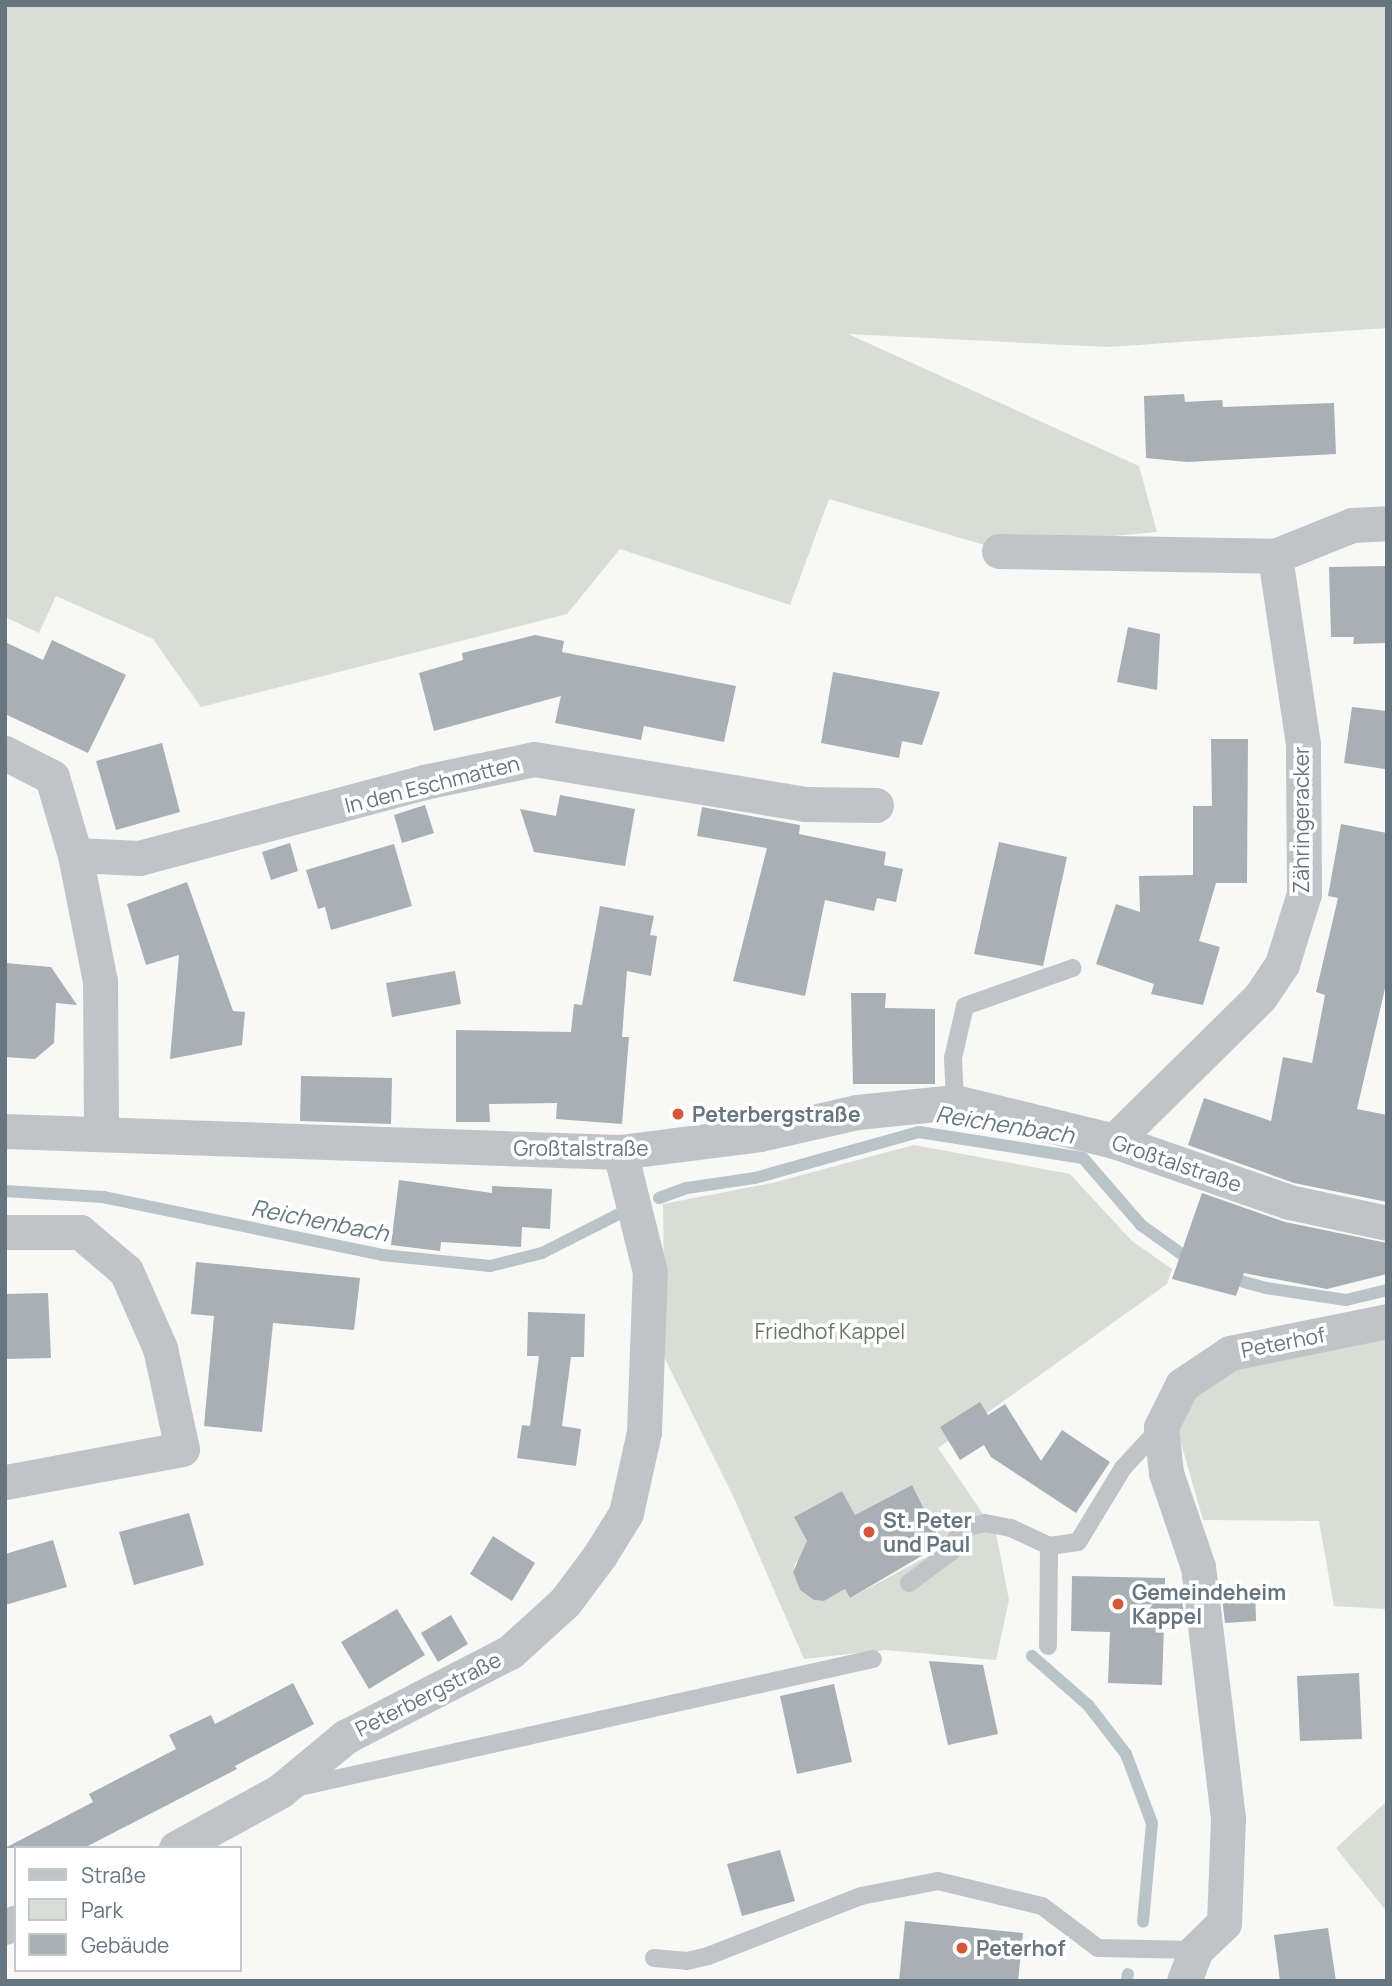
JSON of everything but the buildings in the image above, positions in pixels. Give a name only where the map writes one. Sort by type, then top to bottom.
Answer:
[{"type":"street","points":[[999,551],[1275,556],[1352,525],[1387,523]]},
{"type":"street","name":"Zähringeracker","points":[[1114,1141],[1260,997],[1282,964],[1304,894],[1303,744],[1275,556]]},
{"type":"street","points":[[5,753],[52,778],[75,855],[100,981],[101,1134]]},
{"type":"street","name":"In den Eschmatten","points":[[75,855],[139,858],[424,782],[534,759],[805,804],[876,805]]},
{"type":"street","name":"Großtalstraße","points":[[5,1131],[620,1152],[760,1134],[857,1112],[955,1102],[1114,1141],[1289,1202],[1387,1223]]},
{"type":"street","name":"Peterbergstraße","points":[[180,1846],[280,1791],[345,1737],[510,1652],[565,1602],[600,1555],[626,1513],[644,1432],[650,1272],[636,1204],[620,1152]]},
{"type":"street","points":[[5,1232],[80,1232],[126,1271],[160,1348],[182,1449],[5,1482]]},
{"type":"street","name":"Peterhof","points":[[1161,1427],[1182,1385],[1230,1353],[1387,1321]]},
{"type":"street","points":[[1161,1427],[1166,1473],[1198,1567],[1228,1818],[1224,1923],[1190,1965]]},
{"type":"lane","points":[[955,1102],[953,1058],[965,1006],[1073,968]]},
{"type":"lane","points":[[909,1583],[952,1551],[957,1537],[968,1527],[985,1523],[1011,1528],[1049,1546],[1078,1542],[1123,1468],[1161,1427]]},
{"type":"lane","points":[[1048,1646],[1049,1546]]},
{"type":"lane","name":"Peterbergstraße","points":[[280,1791],[873,1659]]},
{"type":"lane","points":[[654,1958],[687,1961],[708,1956],[860,1896],[938,1881],[1042,1906],[1098,1948],[1190,1965]]},
{"type":"green space","points":[[5,5],[1387,5],[1387,328],[1108,347],[848,334],[1139,466],[1157,532],[991,547],[829,499],[790,605],[620,549],[567,614],[201,707],[153,639],[56,596],[39,633],[5,617]]},
{"type":"green space","name":"Friedhof Kappel","points":[[914,1145],[1070,1174],[1132,1241],[1172,1269],[1167,1284],[938,1448],[996,1533],[1009,1600],[996,1660],[886,1650],[804,1659],[734,1498],[665,1359],[663,1204],[772,1183]],"holes":[[[912,1485],[945,1547],[850,1598],[845,1589],[824,1601],[814,1600],[800,1590],[793,1572],[795,1563],[811,1549],[794,1517],[842,1491],[855,1515]]]},
{"type":"green space","points":[[1387,1333],[1387,1609],[1334,1606],[1319,1521],[1203,1520],[1175,1422],[1218,1367]]},
{"type":"green space","points":[[1387,1801],[1387,1912],[1336,1848]]},
{"type":"waterway","name":"Reichenbach","points":[[659,1198],[687,1188],[755,1178],[919,1132],[1083,1158],[1141,1225],[1194,1263]]},
{"type":"waterway","name":"Reichenbach","points":[[5,1191],[103,1197],[382,1255],[490,1266],[542,1253],[617,1215]]},
{"type":"waterway","name":"Reichenbach","points":[[1226,1277],[1266,1288],[1346,1300],[1387,1290]]},
{"type":"waterway","points":[[1032,1656],[1088,1705],[1126,1754],[1152,1823],[1143,1922]]},
{"type":"waterway","points":[[1127,1981],[1128,1974]]},
{"type":"place","name":"Peterbergstraße","points":[[678,1114]]},
{"type":"place","name":"St. Peter und Paul","points":[[869,1532]]},
{"type":"place","name":"Gemeindeheim Kappel","points":[[1118,1604]]},
{"type":"place","name":"Peterhof","points":[[962,1948]]}]
